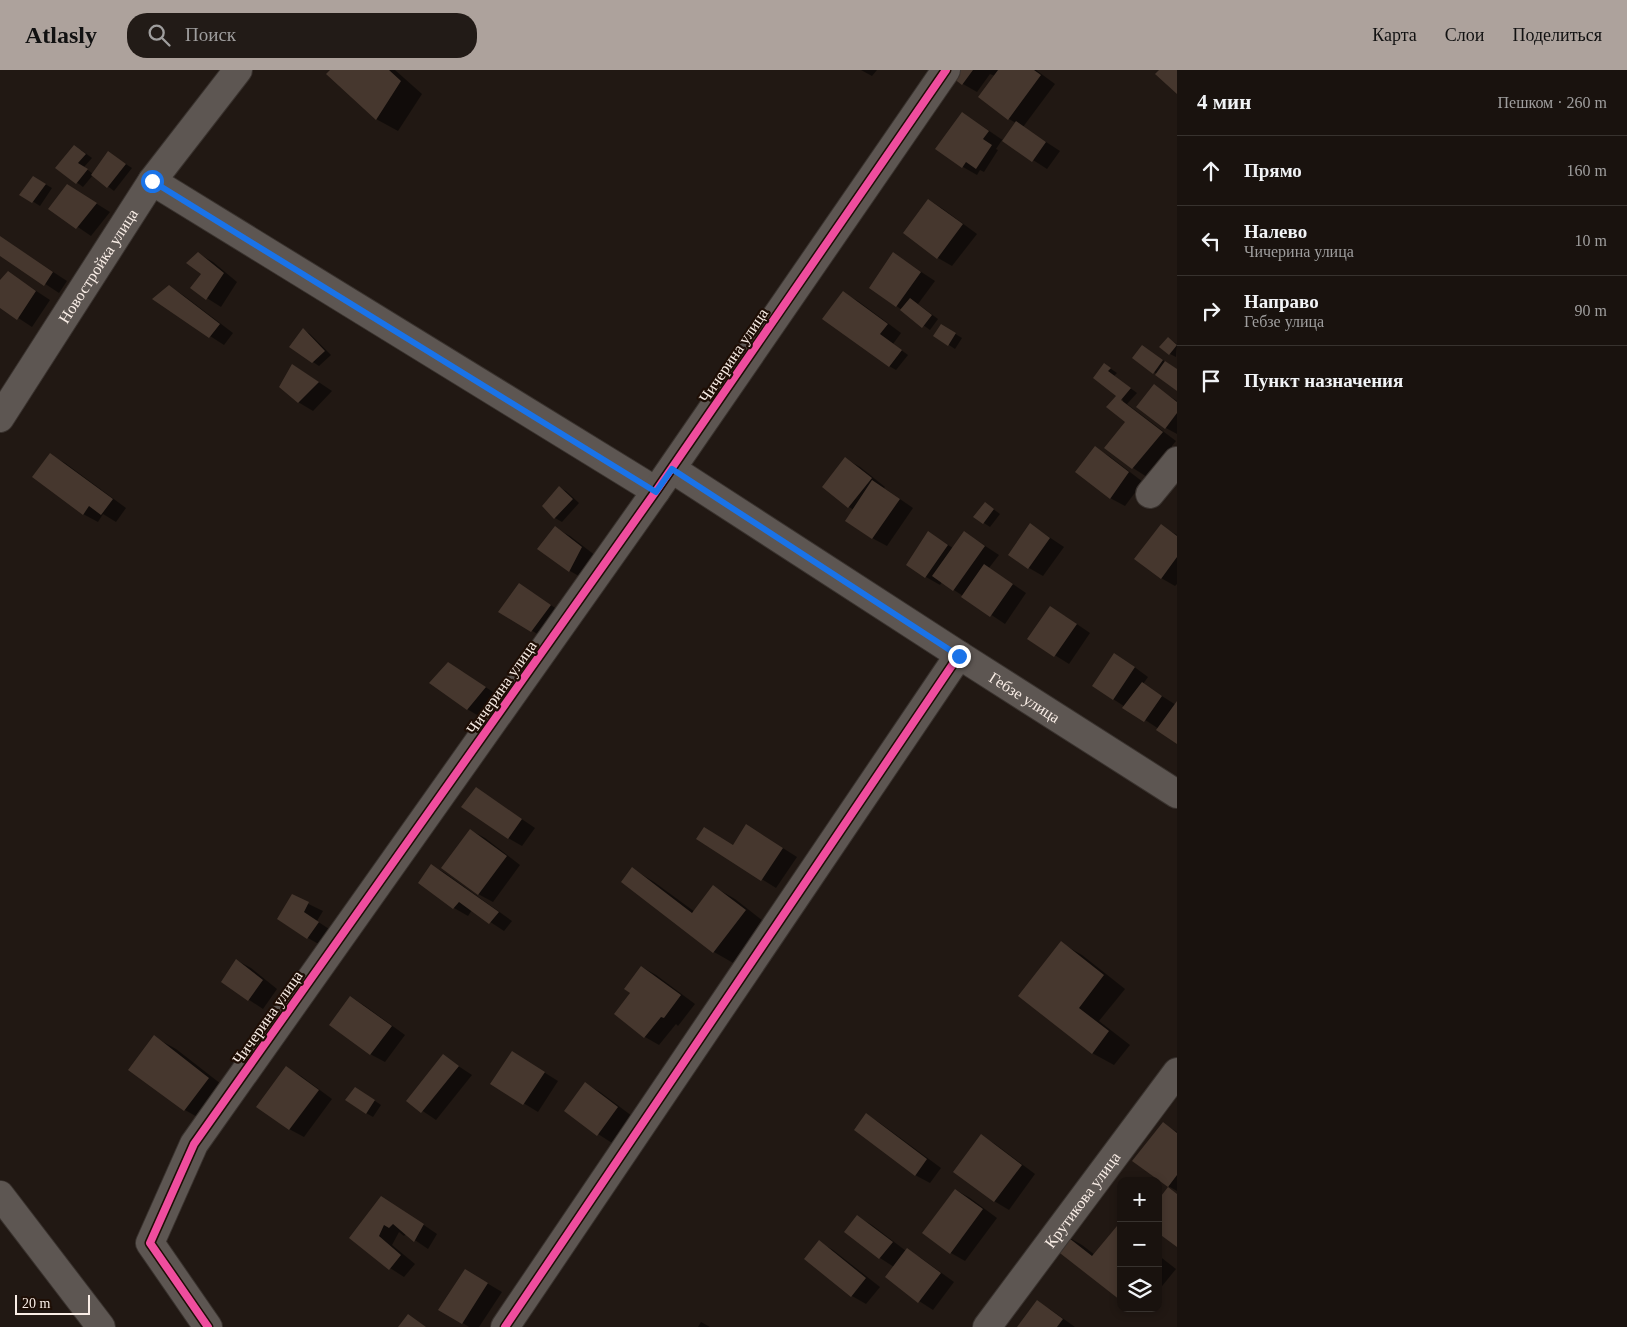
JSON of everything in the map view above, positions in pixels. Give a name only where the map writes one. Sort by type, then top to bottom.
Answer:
[{"type":"street","name":"Новостройка улица","points":[[0,418],[152,181],[238,70]]},
{"type":"street","name":"Чичерина улица","points":[[208,1327],[150,1243],[194,1144],[656,492],[946,70]]},
{"type":"street","points":[[152,181],[656,492]]},
{"type":"street","points":[[1150,494],[1177,461]]},
{"type":"street","name":"Гебзе улица","points":[[672,469],[959,656],[1177,794]]},
{"type":"street","points":[[505,1327],[959,656]]},
{"type":"street","name":"Крутикова улица","points":[[987,1327],[1177,1072]]},
{"type":"street","points":[[0,1195],[101,1327]]},
{"type":"building","points":[[330,70],[389,70],[401,81],[376,120],[326,74]]},
{"type":"building","points":[[947,70],[973,70],[962,85],[945,72]]},
{"type":"building","points":[[998,70],[1034,70],[1041,75],[1008,120],[978,97]]},
{"type":"building","points":[[1159,70],[1177,70],[1177,94],[1155,74]]},
{"type":"building","points":[[962,112],[989,131],[983,139],[992,145],[976,169],[966,162],[962,168],[935,149]]},
{"type":"building","points":[[1016,121],[1046,142],[1032,162],[1002,141]]},
{"type":"building","points":[[74,145],[86,154],[78,163],[88,169],[76,184],[55,168]]},
{"type":"building","points":[[108,151],[126,164],[107,188],[91,175]]},
{"type":"building","points":[[33,176],[46,184],[32,203],[19,195]]},
{"type":"building","points":[[67,184],[97,203],[76,229],[48,209]]},
{"type":"building","points":[[928,199],[963,224],[937,259],[903,233]]},
{"type":"building","points":[[0,236],[53,272],[44,286],[0,256]]},
{"type":"building","points":[[198,252],[224,273],[206,300],[190,288],[201,274],[186,263]]},
{"type":"building","points":[[893,252],[921,272],[896,307],[869,288]]},
{"type":"building","points":[[8,271],[36,291],[17,320],[0,308],[0,280]]},
{"type":"building","points":[[169,285],[220,324],[209,338],[152,299]]},
{"type":"building","points":[[843,291],[888,324],[880,334],[902,350],[889,367],[822,319]]},
{"type":"building","points":[[910,298],[932,315],[922,328],[900,310]]},
{"type":"building","points":[[941,324],[956,333],[948,346],[933,336]]},
{"type":"building","points":[[303,328],[325,351],[312,363],[289,347]]},
{"type":"building","points":[[1168,337],[1177,345],[1169,355],[1159,347]]},
{"type":"building","points":[[1142,345],[1163,360],[1153,374],[1132,358]]},
{"type":"building","points":[[1165,361],[1177,369],[1177,391],[1155,375]]},
{"type":"building","points":[[1104,363],[1111,368],[1108,371],[1131,388],[1121,400],[1163,432],[1132,469],[1104,448],[1125,422],[1106,407],[1116,396],[1093,378]]},
{"type":"building","points":[[292,364],[319,382],[298,403],[279,387]]},
{"type":"building","points":[[1154,384],[1177,402],[1177,413],[1165,429],[1136,407]]},
{"type":"building","points":[[1095,446],[1129,472],[1110,499],[1075,472]]},
{"type":"building","points":[[50,453],[113,499],[101,515],[89,506],[83,515],[32,477]]},
{"type":"building","points":[[845,457],[872,478],[848,508],[822,487]]},
{"type":"building","points":[[872,480],[900,499],[872,539],[845,521]]},
{"type":"building","points":[[559,486],[573,499],[554,519],[542,506]]},
{"type":"building","points":[[985,502],[994,509],[983,524],[973,517]]},
{"type":"building","points":[[1030,523],[1050,538],[1028,569],[1008,555]]},
{"type":"building","points":[[1161,524],[1177,536],[1177,557],[1161,579],[1134,559]]},
{"type":"building","points":[[555,526],[582,547],[569,572],[537,549]]},
{"type":"building","points":[[928,531],[948,545],[925,578],[906,565]]},
{"type":"building","points":[[964,531],[985,546],[953,591],[932,576]]},
{"type":"building","points":[[984,564],[1013,584],[990,617],[961,597]]},
{"type":"building","points":[[519,583],[551,605],[531,632],[498,612]]},
{"type":"building","points":[[1050,606],[1077,624],[1054,657],[1027,639]]},
{"type":"building","points":[[1114,653],[1135,667],[1113,700],[1092,686]]},
{"type":"building","points":[[448,662],[486,687],[467,710],[429,683]]},
{"type":"building","points":[[1142,682],[1162,696],[1144,722],[1122,708]]},
{"type":"building","points":[[1177,701],[1177,744],[1156,730]]},
{"type":"building","points":[[476,787],[522,819],[508,839],[461,807]]},
{"type":"building","points":[[746,824],[783,848],[761,881],[696,839],[704,827],[733,845]]},
{"type":"building","points":[[470,829],[507,856],[478,895],[441,868]]},
{"type":"building","points":[[431,864],[499,912],[489,924],[459,902],[453,909],[418,883]]},
{"type":"building","points":[[632,867],[692,913],[713,885],[746,910],[713,953],[621,882]]},
{"type":"building","points":[[292,894],[309,902],[304,912],[319,922],[307,939],[277,919]]},
{"type":"building","points":[[1061,941],[1104,975],[1079,1008],[1109,1031],[1092,1054],[1018,996]]},
{"type":"building","points":[[236,959],[263,980],[248,1001],[221,982]]},
{"type":"building","points":[[641,966],[681,995],[664,1018],[661,1017],[644,1038],[614,1014],[630,993],[624,989]]},
{"type":"building","points":[[350,996],[392,1026],[370,1055],[329,1025]]},
{"type":"building","points":[[154,1035],[209,1078],[184,1111],[128,1070]]},
{"type":"building","points":[[512,1051],[545,1072],[523,1105],[490,1084]]},
{"type":"building","points":[[443,1054],[459,1066],[421,1113],[406,1101]]},
{"type":"building","points":[[286,1066],[319,1090],[289,1130],[256,1107]]},
{"type":"building","points":[[585,1082],[618,1107],[597,1136],[564,1111]]},
{"type":"building","points":[[355,1087],[375,1100],[366,1114],[345,1100]]},
{"type":"building","points":[[866,1113],[927,1159],[915,1176],[854,1130]]},
{"type":"building","points":[[1163,1122],[1177,1133],[1177,1175],[1168,1187],[1162,1183],[1162,1177],[1154,1177],[1132,1161]]},
{"type":"building","points":[[981,1134],[1022,1165],[994,1202],[953,1172]]},
{"type":"building","points":[[1168,1187],[1177,1194],[1177,1247],[1162,1236],[1162,1195]]},
{"type":"building","points":[[955,1189],[983,1209],[950,1254],[922,1233]]},
{"type":"building","points":[[381,1196],[424,1224],[414,1242],[393,1224],[389,1228],[384,1225],[379,1236],[401,1255],[389,1270],[349,1238]]},
{"type":"building","points":[[857,1215],[893,1242],[879,1259],[844,1232]]},
{"type":"building","points":[[1117,1226],[1117,1298],[1056,1250],[1060,1231],[1092,1256]]},
{"type":"building","points":[[819,1240],[866,1278],[851,1297],[804,1259]]},
{"type":"building","points":[[907,1248],[941,1273],[918,1303],[885,1277]]},
{"type":"building","points":[[465,1269],[488,1283],[462,1324],[438,1310]]},
{"type":"building","points":[[1037,1300],[1063,1319],[1057,1327],[1017,1327]]},
{"type":"building","points":[[408,1314],[426,1327],[398,1327]]},
{"type":"cycle path","points":[[208,1327],[150,1243],[194,1144],[656,491],[946,70]]},
{"type":"cycle path","points":[[505,1327],[959,655]]},
{"type":"route","points":[[152,181],[656,492],[672,469],[959,656]]}]
